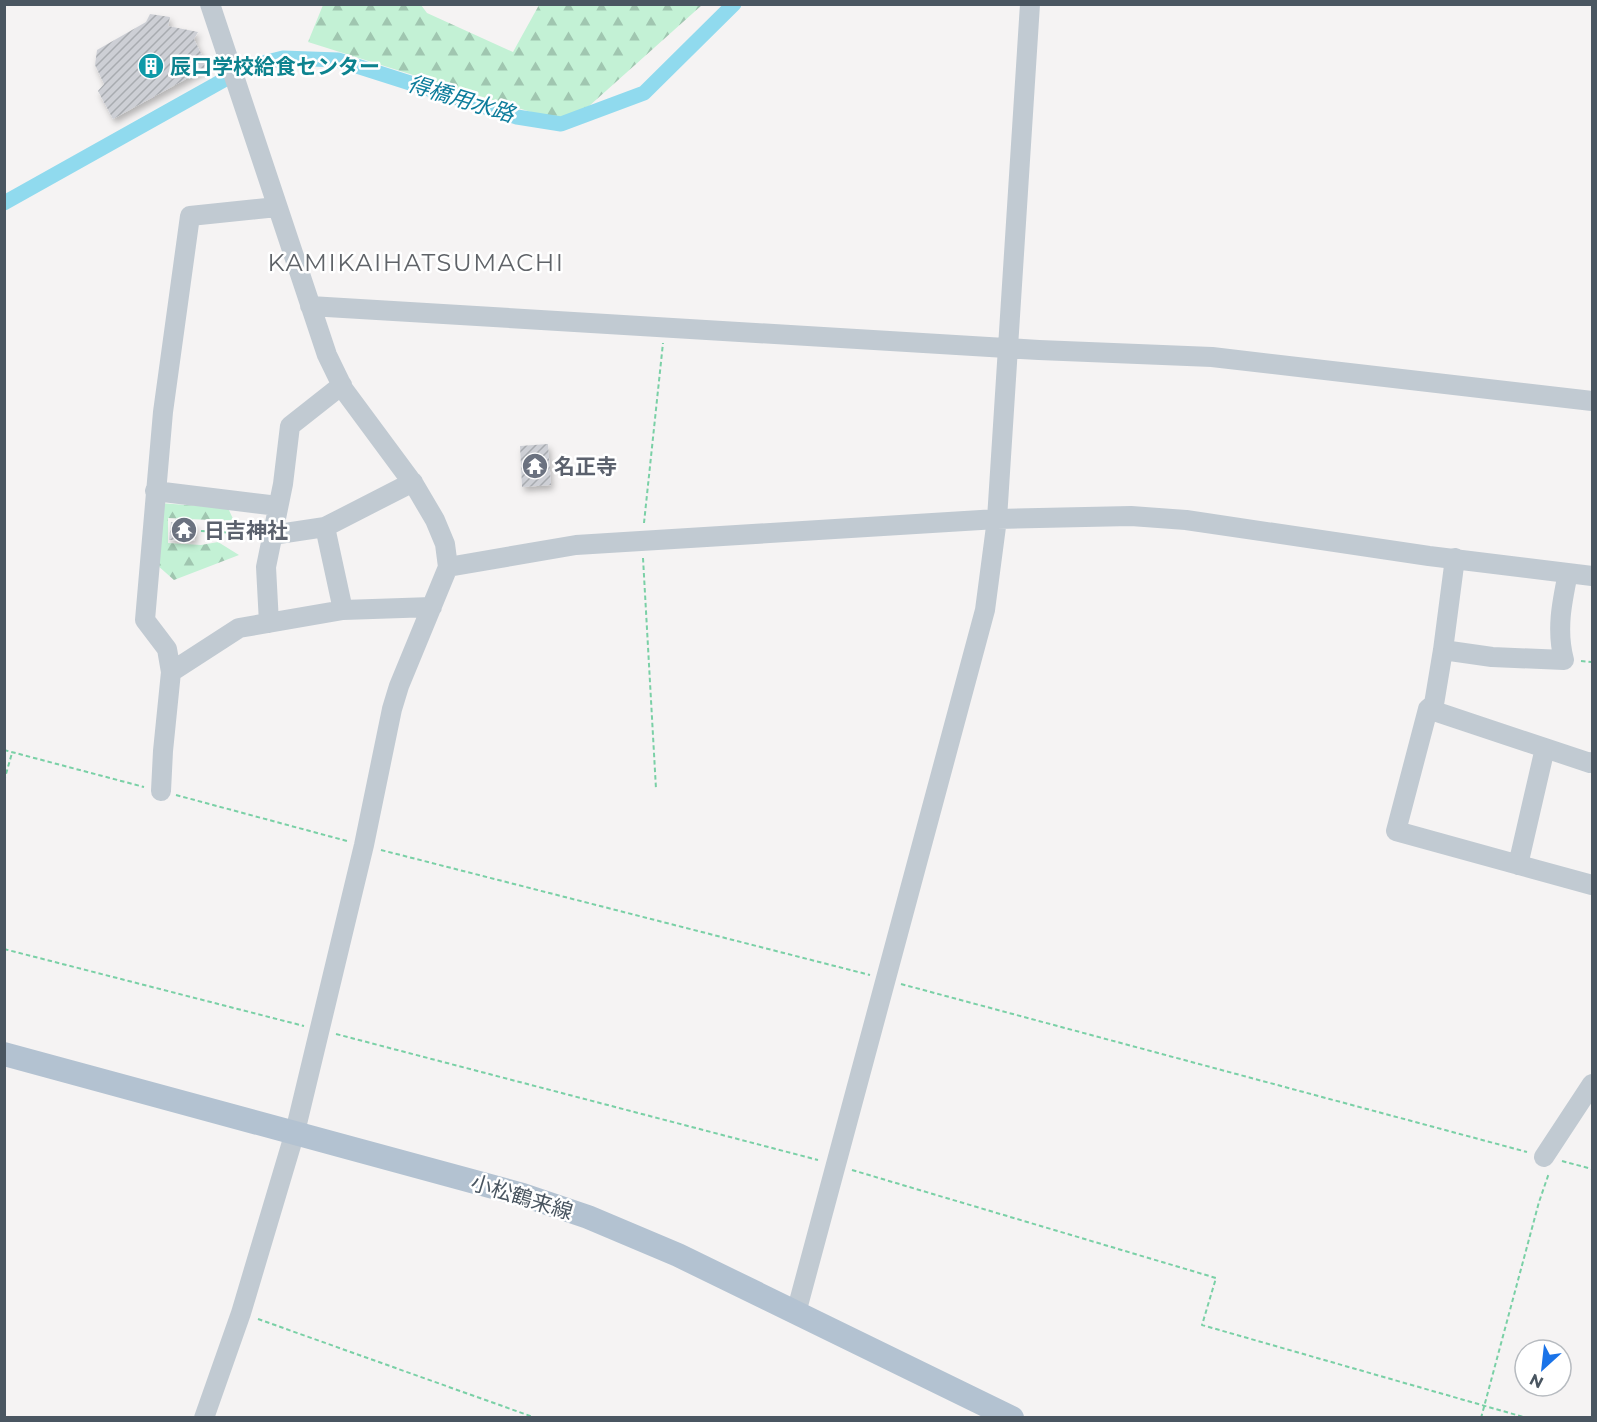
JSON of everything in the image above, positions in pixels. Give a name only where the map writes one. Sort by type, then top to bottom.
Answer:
[{"type":"main road","name":"小松鶴来線","points":[[4,1054],[523,1195],[588,1217],[678,1255],[1012,1418]]},
{"type":"street","points":[[204,1418],[241,1313],[296,1132],[364,846],[392,709],[399,686],[448,567],[445,544],[435,520],[413,482],[342,385],[327,355],[210,4]]},
{"type":"street","points":[[796,1313],[985,610],[997,519],[1030,4]]},
{"type":"street","points":[[161,791],[162,751],[171,672],[167,649],[145,620],[163,412],[190,216],[277,207]]},
{"type":"street","points":[[310,306],[1008,348],[1212,357],[1593,401]]},
{"type":"street","points":[[269,623],[266,567],[290,426],[342,385]]},
{"type":"street","points":[[272,535],[325,527],[413,482]]},
{"type":"street","points":[[155,491],[278,506]]},
{"type":"street","points":[[448,567],[576,545],[997,519],[1131,516],[1186,520],[1593,576]]},
{"type":"street","points":[[325,527],[343,610]]},
{"type":"street","points":[[1455,558],[1434,704],[1428,709],[1396,831],[1593,885]]},
{"type":"street","points":[[1443,650],[1492,657],[1564,660],[1559,631],[1560,612],[1568,573]]},
{"type":"street","points":[[171,672],[239,628],[343,610],[432,607]]},
{"type":"street","points":[[1428,709],[1590,763],[1593,762]]},
{"type":"street","points":[[1518,864],[1545,748]]},
{"type":"street","points":[[1549,1158],[1593,1084]]},
{"type":"path","points":[[656,789],[642,541],[665,327]]},
{"type":"path","points":[[201,531],[272,535]]},
{"type":"path","points":[[4,750],[364,846],[887,979],[1593,1169]]},
{"type":"path","points":[[4,780],[12,753]]},
{"type":"path","points":[[4,949],[837,1165],[1216,1278],[1202,1325],[1527,1418]]},
{"type":"path","points":[[1481,1418],[1549,1158]]},
{"type":"path","points":[[241,1313],[536,1418]]},
{"type":"green space","points":[[323,5],[421,5],[427,13],[513,52],[539,5],[702,5],[569,124],[308,42]]},
{"type":"green space","points":[[159,503],[228,508],[234,521],[168,518],[168,543],[201,545],[218,542],[239,555],[174,580],[157,565]]},
{"type":"building","name":"辰口学校給食センター","points":[[150,14],[170,17],[168,26],[198,32],[194,39],[208,67],[113,119],[98,91],[104,84],[95,65],[97,50],[146,22]]},
{"type":"building","name":"名正寺","points":[[548,444],[551,485],[522,487],[520,446]]},
{"type":"building","points":[[171,522],[196,524],[194,541],[169,540]]},
{"type":"waterway","name":"得橋用水路","points":[[4,203],[247,67],[283,58],[338,60],[517,117],[561,124],[644,93],[734,4]]},
{"type":"place","name":"辰口学校給食センター","points":[[151,66]]},
{"type":"place","name":"名正寺","points":[[535,466]]},
{"type":"place","name":"日吉神社","points":[[184,530]]},
{"type":"district","name":"KAMIKAIHATSUMACHI","points":[[416,262]]}]
